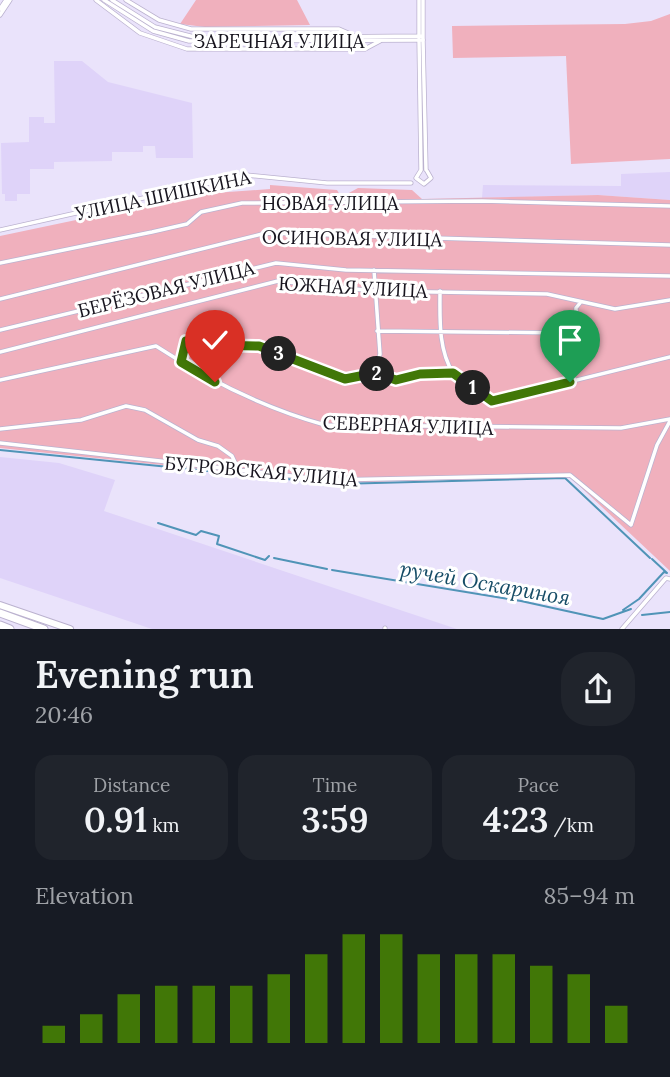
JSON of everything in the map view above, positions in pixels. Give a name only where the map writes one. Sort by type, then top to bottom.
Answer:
[{"type":"highway","points":[[0,605],[70,629]]},
{"type":"highway","points":[[0,612],[44,629]]},
{"type":"highway","points":[[0,625],[10,629]]},
{"type":"street","points":[[0,9],[8,0]]},
{"type":"street","points":[[0,15],[8,0]]},
{"type":"street","points":[[96,0],[140,33],[187,49],[365,49],[380,41]]},
{"type":"street","name":"ЗАРЕЧНАЯ УЛИЦА","points":[[104,0],[153,31],[189,41],[380,41],[421,38]]},
{"type":"street","name":"ЗАРЕЧНАЯ УЛИЦА","points":[[112,0],[155,27],[189,37],[421,38]]},
{"type":"street","points":[[126,0],[159,20],[191,29],[340,29],[355,36]]},
{"type":"street","points":[[421,0],[423,170]]},
{"type":"street","name":"УЛИЦА ШИШКИНА","points":[[0,230],[246,175],[327,183],[411,183]]},
{"type":"street","name":"НОВАЯ УЛИЦА","points":[[0,263],[187,224],[201,212],[242,204],[482,201],[670,206]]},
{"type":"street","name":"ОСИНОВАЯ УЛИЦА","points":[[0,299],[266,233],[670,245]]},
{"type":"street","name":"БЕРЁЗОВАЯ УЛИЦА","points":[[0,330],[276,263],[374,270],[670,276]]},
{"type":"street","points":[[374,270],[380,354],[375,373]]},
{"type":"street","name":"ЮЖНАЯ УЛИЦА","points":[[0,352],[278,281],[374,291],[547,294],[615,309],[670,300]]},
{"type":"street","points":[[440,291],[440,329],[444,352],[453,373],[492,401],[670,357]]},
{"type":"street","points":[[377,331],[440,329],[572,332],[576,329],[576,308],[580,303]]},
{"type":"street","points":[[181,362],[186,341],[195,340],[211,345],[259,346],[345,379],[375,373],[396,380],[420,374],[453,373]]},
{"type":"street","name":"СЕВЕРНАЯ УЛИЦА","points":[[0,380],[156,346],[215,382],[325,425],[621,428],[670,420]]},
{"type":"street","points":[[0,429],[81,420],[126,406],[145,410],[198,440],[218,446],[232,456],[239,471]]},
{"type":"street","name":"БУГРОВСКАЯ УЛИЦА","points":[[0,443],[328,480],[570,475],[631,525],[657,445],[670,420]]},
{"type":"street","points":[[622,629],[666,578],[670,579]]},
{"type":"shaded area","points":[[196,0],[297,0],[310,25],[205,27],[180,24]]},
{"type":"shaded area","points":[[670,14],[670,159],[571,164],[566,56],[453,58],[452,26],[625,24],[651,21]]},
{"type":"shaded area","points":[[54,61],[82,61],[108,82],[192,103],[193,158],[156,158],[155,146],[143,146],[143,152],[112,152],[112,161],[54,162],[54,169],[30,169],[30,194],[17,194],[17,201],[5,201],[5,194],[2,194],[1,143],[29,142],[29,117],[44,117],[44,123],[55,123]]},
{"type":"shaded area","points":[[670,172],[670,200],[598,195],[482,198],[483,185],[621,186],[621,174]]},
{"type":"shaded area","points":[[270,185],[337,190],[343,200],[349,200],[347,194],[358,188],[412,190],[422,199],[598,195],[670,200],[670,571],[569,476],[336,483],[0,448],[0,236],[209,192],[212,196],[214,193],[270,189]]},
{"type":"shaded area","points":[[0,457],[59,463],[115,480],[104,511],[457,629],[152,629],[0,578]]},
{"type":"waterway","points":[[0,450],[337,484],[565,478],[650,558]]},
{"type":"waterway","name":"ручей Оскариноя","points":[[158,523],[196,535],[201,531],[219,536],[217,544],[265,560],[269,556]]},
{"type":"waterway","name":"ручей Оскариноя","points":[[274,558],[327,569]]},
{"type":"waterway","points":[[623,610],[639,599],[664,572],[667,573],[652,559]]},
{"type":"waterway","name":"ручей Оскариноя","points":[[332,570],[521,601],[603,619],[631,609]]},
{"type":"waterway","name":"ручей Оскариноя","points":[[642,615],[670,612]]},
{"type":"route","points":[[215,382],[181,362],[186,341],[195,340],[211,345],[259,346],[345,379],[375,373],[396,380],[420,374],[453,373],[492,401],[570,382]]}]
